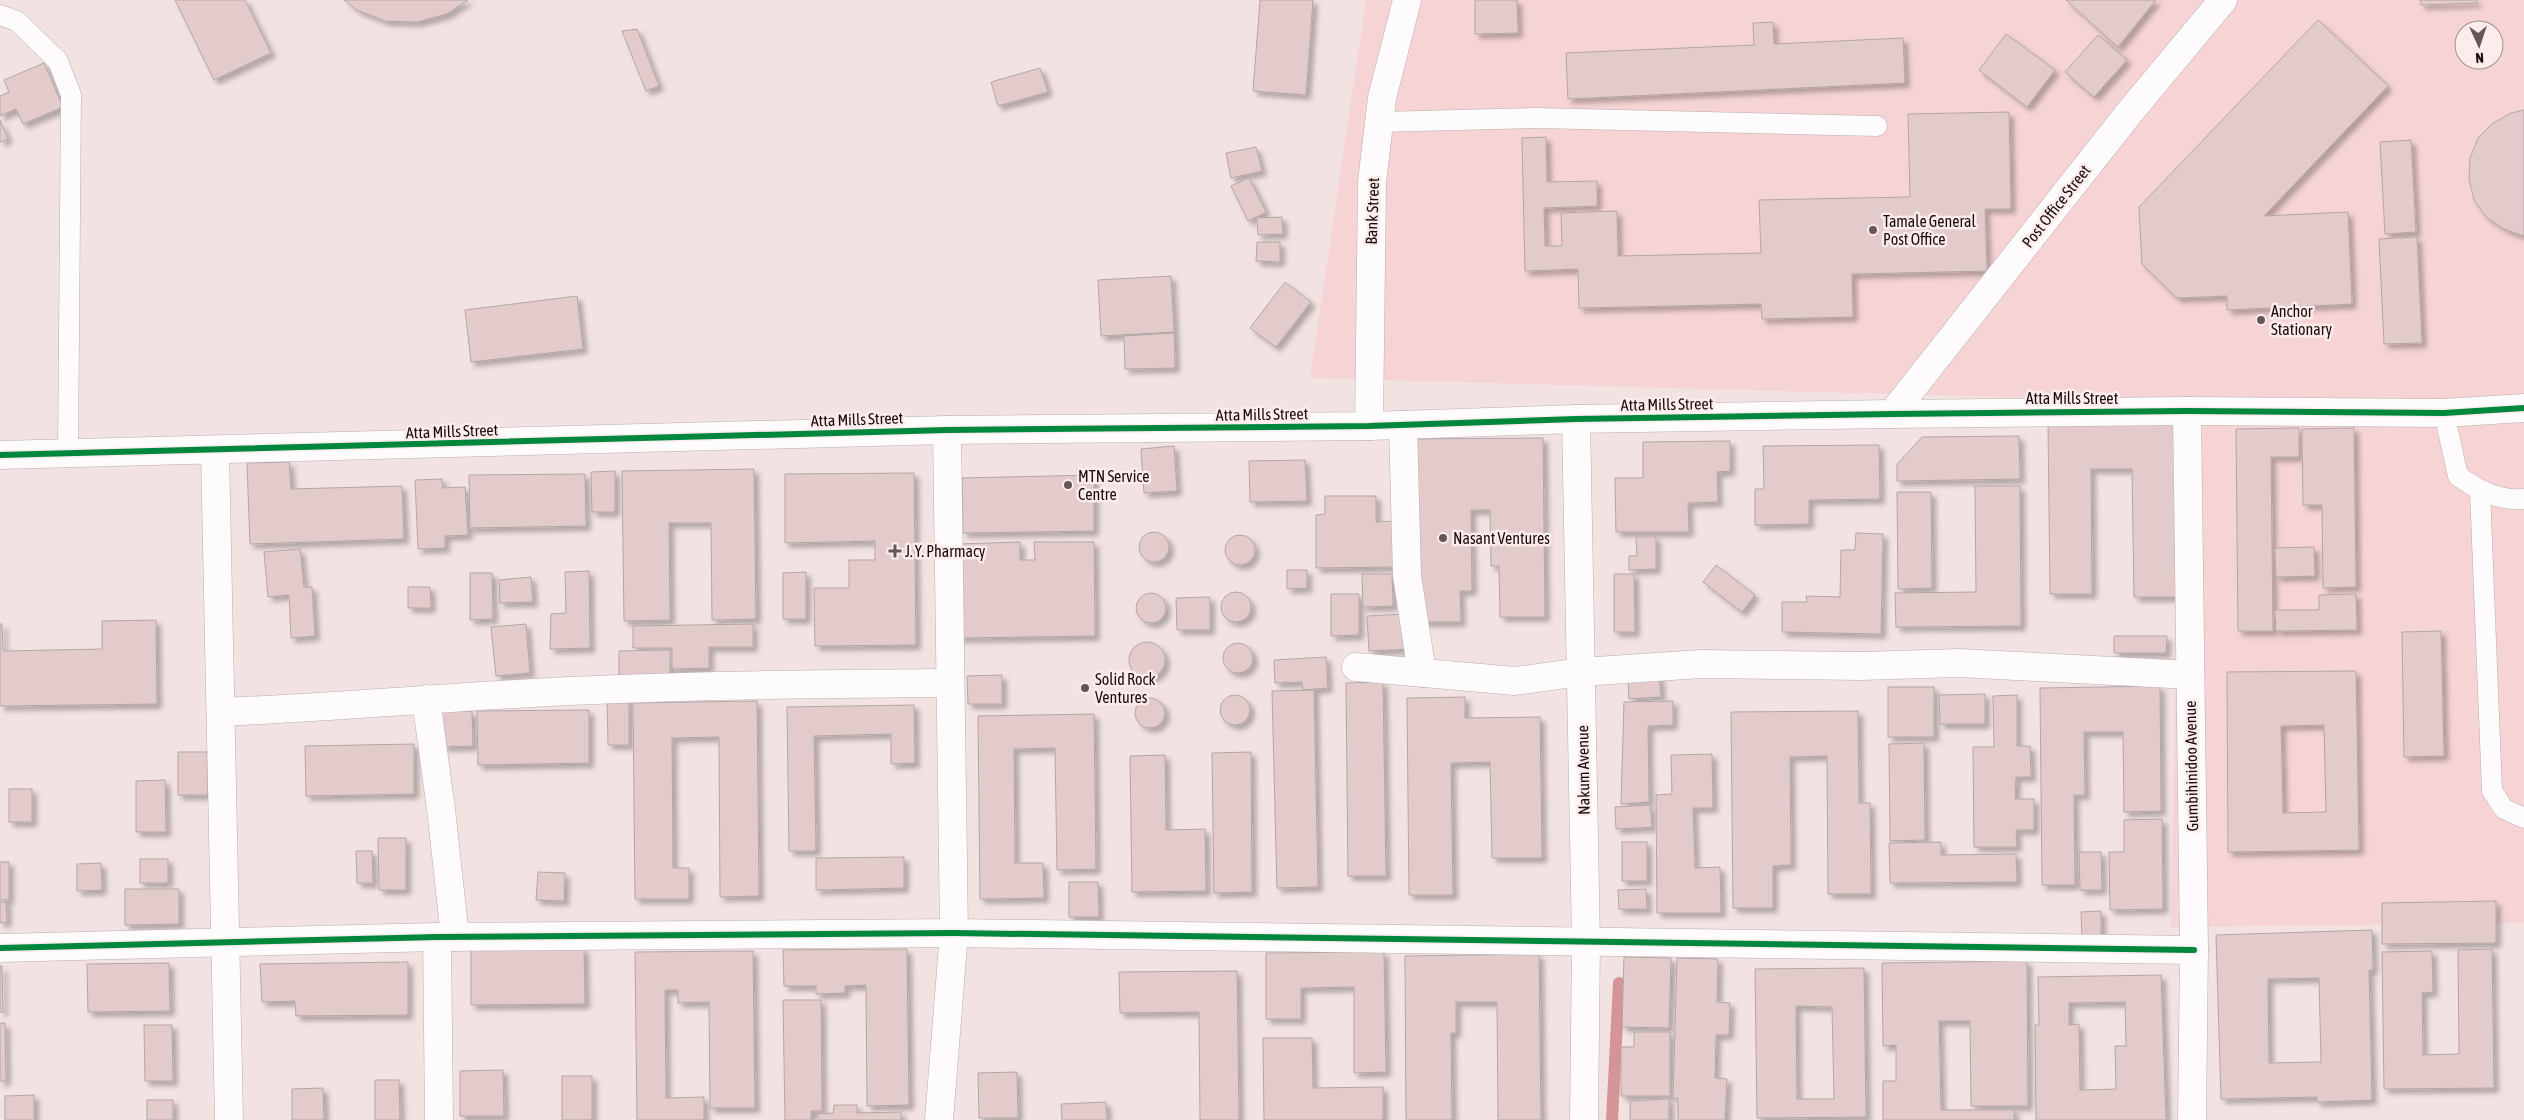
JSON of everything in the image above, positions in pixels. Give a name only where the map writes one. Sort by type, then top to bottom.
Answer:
[{"type":"street","name":"Bank Street","points":[[1369,426],[1372,182],[1382,98],[1408,0]]},
{"type":"street","name":"Post Office Street","points":[[1892,414],[2129,113],[2223,0]]},
{"type":"street","name":"Atta Mills Street","points":[[0,455],[215,451],[947,430],[1369,426],[1576,419],[1892,414],[2187,411],[2444,413],[2524,408]]},
{"type":"street","name":"Gumbihinidoo Avenue","points":[[2187,411],[2194,950],[2192,1120]]},
{"type":"street","name":"Nakum Avenue","points":[[1576,419],[1586,943],[1584,1120]]},
{"type":"street","points":[[1404,425],[1407,576],[1422,673]]},
{"type":"street","points":[[939,1120],[954,933],[947,430]]},
{"type":"street","points":[[215,451],[227,943],[229,1120]]},
{"type":"street","points":[[1356,668],[1514,681],[1581,672],[1701,664],[1861,666],[1960,663],[2190,675]]},
{"type":"street","points":[[221,712],[344,707],[426,699],[774,685],[950,683]]},
{"type":"street","points":[[426,699],[441,809],[446,937],[439,1120]]},
{"type":"street","points":[[0,948],[446,937],[954,933],[2194,950]]},
{"type":"lane","points":[[0,15],[17,21],[58,60],[71,95],[68,454]]},
{"type":"lane","points":[[1379,122],[1537,118],[1877,126]]},
{"type":"lane","points":[[2444,413],[2458,476],[2480,491],[2511,500],[2524,499]]},
{"type":"lane","points":[[2480,491],[2492,791],[2504,809],[2524,818]]},
{"type":"shaded area","points":[[1366,0],[2524,0],[2524,923],[2171,927],[2180,402],[1310,378]]},
{"type":"building","points":[[175,0],[245,0],[271,53],[214,80]]},
{"type":"building","points":[[344,0],[468,0],[447,14],[417,22],[385,21],[357,10]]},
{"type":"building","points":[[1260,0],[1313,0],[1306,95],[1253,91]]},
{"type":"building","points":[[1475,0],[1517,0],[1518,33],[1475,34]]},
{"type":"building","points":[[2066,0],[2156,0],[2118,47]]},
{"type":"building","points":[[2420,0],[2477,0],[2477,3],[2421,5]]},
{"type":"building","points":[[2318,20],[2388,86],[2264,216],[2348,212],[2352,304],[2227,310],[2227,296],[2177,298],[2142,264],[2139,207]]},
{"type":"building","points":[[1773,22],[1774,44],[1903,38],[1905,83],[1568,99],[1566,53],[1754,45],[1753,23]]},
{"type":"building","points":[[637,29],[659,86],[646,91],[622,31]]},
{"type":"building","points":[[2006,34],[2055,70],[2027,107],[1979,70]]},
{"type":"building","points":[[2098,35],[2127,60],[2094,97],[2065,72]]},
{"type":"building","points":[[44,63],[63,107],[23,124],[16,109],[0,116],[0,96],[9,92],[4,80]]},
{"type":"building","points":[[1040,68],[1048,92],[998,106],[991,82]]},
{"type":"building","points":[[2524,110],[2524,236],[2504,229],[2486,217],[2474,200],[2469,179],[2470,158],[2478,138],[2493,123],[2511,113]]},
{"type":"building","name":"Tamale General Post Office","points":[[2009,112],[2011,209],[1985,209],[1987,271],[1852,274],[1853,317],[1762,319],[1761,304],[1579,308],[1578,269],[1525,271],[1522,138],[1546,137],[1547,182],[1597,181],[1597,206],[1544,208],[1545,246],[1562,246],[1561,213],[1617,211],[1618,256],[1761,253],[1759,200],[1910,197],[1908,114]]},
{"type":"building","points":[[0,120],[8,139],[0,142]]},
{"type":"building","points":[[2411,140],[2416,232],[2385,234],[2380,142]]},
{"type":"building","points":[[1256,147],[1262,171],[1231,178],[1226,153]]},
{"type":"building","points":[[1249,178],[1266,212],[1248,221],[1231,186]]},
{"type":"building","points":[[1282,217],[1283,234],[1258,235],[1257,218]]},
{"type":"building","points":[[2417,237],[2422,343],[2384,344],[2379,239]]},
{"type":"building","points":[[1257,242],[1280,242],[1280,262],[1256,261]]},
{"type":"building","points":[[1171,276],[1174,332],[1101,336],[1098,280]]},
{"type":"building","points":[[1285,282],[1311,302],[1276,347],[1250,328]]},
{"type":"building","points":[[577,296],[583,349],[471,362],[465,310]]},
{"type":"building","points":[[1174,333],[1175,368],[1125,369],[1124,336]]},
{"type":"building","points":[[2179,420],[2180,597],[2134,597],[2132,469],[2091,469],[2092,594],[2050,594],[2048,422]]},
{"type":"building","points":[[2299,428],[2299,457],[2271,457],[2273,631],[2238,631],[2236,429]]},
{"type":"building","points":[[2354,428],[2356,587],[2323,588],[2322,505],[2303,505],[2302,429]]},
{"type":"building","points":[[2019,436],[2020,479],[1897,481],[1897,464],[1922,437]]},
{"type":"building","name":"Nasant Ventures","points":[[1543,438],[1545,617],[1500,617],[1499,566],[1491,566],[1490,510],[1471,510],[1472,591],[1460,591],[1461,622],[1416,622],[1414,439]]},
{"type":"building","points":[[1730,441],[1730,471],[1717,472],[1718,502],[1688,503],[1689,532],[1616,532],[1615,478],[1643,478],[1643,442]]},
{"type":"building","points":[[1879,445],[1880,499],[1809,500],[1809,524],[1755,525],[1755,489],[1764,489],[1763,446]]},
{"type":"building","points":[[1174,446],[1177,491],[1144,493],[1141,449]]},
{"type":"building","points":[[1305,460],[1307,501],[1250,502],[1249,461]]},
{"type":"building","points":[[289,462],[291,489],[402,486],[404,539],[250,544],[247,463]]},
{"type":"building","points":[[754,469],[756,619],[712,620],[711,523],[669,523],[670,620],[624,621],[622,471]]},
{"type":"building","points":[[615,471],[615,512],[592,512],[591,472]]},
{"type":"building","name":"J. Y. Pharmacy","points":[[914,473],[916,645],[815,646],[814,588],[849,588],[849,560],[875,560],[875,541],[785,543],[785,474]]},
{"type":"building","points":[[585,474],[586,526],[470,528],[469,475]]},
{"type":"building","points":[[1094,475],[1094,531],[963,533],[962,478]]},
{"type":"building","points":[[442,479],[443,488],[465,487],[468,535],[445,536],[445,548],[418,549],[415,480]]},
{"type":"building","points":[[1975,486],[2020,486],[2021,626],[1896,627],[1895,593],[1976,592]]},
{"type":"building","points":[[1897,492],[1931,492],[1932,588],[1898,589]]},
{"type":"building","points":[[1325,496],[1376,496],[1376,522],[1393,521],[1393,567],[1316,568],[1316,515],[1325,514]]},
{"type":"building","points":[[1154,532],[1165,536],[1169,547],[1165,558],[1154,562],[1143,558],[1139,547],[1143,536]]},
{"type":"building","points":[[1856,533],[1883,534],[1881,634],[1782,632],[1782,602],[1807,602],[1806,596],[1840,597],[1841,550],[1855,550]]},
{"type":"building","points":[[1240,535],[1251,539],[1255,550],[1251,561],[1240,565],[1229,561],[1225,550],[1229,539]]},
{"type":"building","points":[[1636,537],[1656,537],[1656,569],[1629,570],[1629,556],[1637,556]]},
{"type":"building","points":[[1020,542],[1020,560],[1035,560],[1034,542],[1094,542],[1095,636],[959,638],[957,544]]},
{"type":"building","points":[[2314,547],[2315,576],[2276,577],[2275,548]]},
{"type":"building","points":[[300,549],[304,587],[312,587],[315,636],[291,638],[289,595],[268,597],[264,552]]},
{"type":"building","points":[[1716,565],[1755,595],[1742,612],[1703,582]]},
{"type":"building","points":[[1287,570],[1307,570],[1307,588],[1287,589]]},
{"type":"building","points":[[589,571],[590,648],[550,649],[551,614],[566,613],[565,572]]},
{"type":"building","points":[[806,572],[806,619],[783,619],[783,573]]},
{"type":"building","points":[[470,573],[492,573],[493,619],[470,620]]},
{"type":"building","points":[[1362,574],[1392,574],[1393,606],[1363,607]]},
{"type":"building","points":[[1614,574],[1634,574],[1635,632],[1614,632]]},
{"type":"building","points":[[531,577],[533,602],[500,603],[499,580]]},
{"type":"building","points":[[408,587],[430,587],[431,608],[408,608]]},
{"type":"building","points":[[1236,592],[1247,596],[1251,607],[1247,618],[1236,622],[1225,618],[1221,607],[1225,596]]},
{"type":"building","points":[[1151,593],[1162,597],[1166,608],[1162,619],[1151,623],[1140,619],[1136,608],[1140,597]]},
{"type":"building","points":[[1331,594],[1359,594],[1359,635],[1331,636]]},
{"type":"building","points":[[2356,594],[2357,630],[2276,631],[2275,610],[2319,610],[2319,595]]},
{"type":"building","points":[[1210,597],[1210,630],[1177,630],[1176,598]]},
{"type":"building","points":[[1406,614],[1409,649],[1369,651],[1367,616]]},
{"type":"building","points":[[156,620],[157,704],[0,706],[0,624],[2,624],[3,651],[102,649],[102,621]]},
{"type":"building","points":[[526,624],[530,673],[496,676],[491,627]]},
{"type":"building","points":[[753,624],[753,647],[709,647],[709,668],[672,669],[672,648],[633,648],[633,626]]},
{"type":"building","points":[[2441,631],[2444,756],[2404,757],[2402,632]]},
{"type":"building","points":[[2114,636],[2167,636],[2166,653],[2114,653]]},
{"type":"building","points":[[1147,642],[1154,643],[1160,647],[1164,653],[1164,667],[1160,673],[1154,677],[1147,678],[1140,677],[1134,673],[1130,667],[1129,660],[1130,653],[1134,647],[1140,643]]},
{"type":"building","points":[[1238,643],[1249,647],[1253,658],[1249,669],[1238,673],[1227,669],[1223,658],[1227,647]]},
{"type":"building","points":[[670,650],[670,680],[619,681],[619,651]]},
{"type":"building","points":[[1326,657],[1328,688],[1303,690],[1302,682],[1275,683],[1274,660]]},
{"type":"building","points":[[2356,671],[2359,850],[2228,852],[2227,672]],"holes":[[[2324,725],[2326,812],[2283,813],[2281,726]]]},
{"type":"building","points":[[1659,674],[1661,697],[1629,699],[1628,676]]},
{"type":"building","points":[[1002,675],[1002,704],[968,704],[967,676]]},
{"type":"building","points":[[1383,682],[1386,876],[1348,876],[1346,683]]},
{"type":"building","points":[[2160,686],[2161,811],[2124,812],[2123,732],[2084,732],[2085,795],[2074,795],[2075,885],[2042,885],[2040,688]]},
{"type":"building","points":[[1888,687],[1934,687],[1934,737],[1888,737]]},
{"type":"building","points":[[1314,690],[1318,887],[1277,888],[1272,691]]},
{"type":"building","points":[[1985,694],[1985,724],[1940,724],[1939,695]]},
{"type":"building","points":[[1235,695],[1246,699],[1250,710],[1246,721],[1235,725],[1224,721],[1220,710],[1224,699]]},
{"type":"building","points":[[2017,695],[2017,746],[2030,746],[2031,777],[2016,777],[2015,799],[2034,799],[2034,830],[2016,830],[2017,847],[1974,847],[1973,747],[1994,747],[1993,696]]},
{"type":"building","points":[[607,697],[629,697],[629,745],[608,745]]},
{"type":"building","points":[[1465,697],[1465,718],[1540,717],[1542,858],[1492,858],[1490,762],[1451,763],[1453,895],[1409,895],[1407,698]]},
{"type":"building","points":[[1150,698],[1161,702],[1165,713],[1161,724],[1150,728],[1139,724],[1135,713],[1139,702]]},
{"type":"building","points":[[757,701],[759,896],[720,897],[719,737],[672,738],[673,868],[689,868],[689,899],[635,899],[633,703]]},
{"type":"building","points":[[1673,701],[1673,725],[1648,726],[1649,802],[1621,804],[1624,702]]},
{"type":"building","points":[[914,705],[915,763],[891,764],[891,734],[814,736],[816,851],[789,851],[787,707]]},
{"type":"building","points":[[589,710],[589,763],[478,765],[477,711]]},
{"type":"building","points":[[442,711],[472,711],[473,746],[443,747]]},
{"type":"building","points":[[1858,711],[1859,803],[1870,803],[1871,894],[1828,894],[1827,756],[1790,757],[1791,865],[1773,866],[1773,908],[1733,908],[1731,712]]},
{"type":"building","points":[[1094,714],[1096,869],[1057,870],[1055,748],[1014,749],[1015,863],[1043,863],[1044,898],[980,899],[978,716]]},
{"type":"building","points":[[1924,743],[1925,840],[1890,841],[1889,744]]},
{"type":"building","points":[[414,744],[414,794],[306,796],[305,746]]},
{"type":"building","points":[[178,752],[207,752],[208,795],[178,795]]},
{"type":"building","points":[[1251,752],[1252,892],[1214,893],[1212,753]]},
{"type":"building","points":[[1712,754],[1713,808],[1693,808],[1695,868],[1720,867],[1721,913],[1657,913],[1656,795],[1672,794],[1671,755]]},
{"type":"building","points":[[1165,755],[1166,830],[1205,829],[1206,891],[1132,892],[1130,756]]},
{"type":"building","points":[[165,780],[166,832],[136,832],[136,781]]},
{"type":"building","points":[[9,789],[32,789],[32,822],[9,822]]},
{"type":"building","points":[[1650,805],[1652,827],[1616,829],[1615,807]]},
{"type":"building","points":[[2162,819],[2163,909],[2110,910],[2109,852],[2124,852],[2124,820]]},
{"type":"building","points":[[378,838],[406,838],[406,890],[379,890]]},
{"type":"building","points":[[1622,842],[1647,842],[1647,881],[1622,881]]},
{"type":"building","points":[[1941,842],[1941,855],[2016,854],[2017,882],[1890,883],[1889,843]]},
{"type":"building","points":[[356,851],[372,851],[373,883],[357,883]]},
{"type":"building","points":[[2079,852],[2101,852],[2102,890],[2080,890]]},
{"type":"building","points":[[904,857],[904,888],[816,890],[816,858]]},
{"type":"building","points":[[140,859],[168,859],[168,883],[140,883]]},
{"type":"building","points":[[0,862],[9,862],[9,900],[0,900]]},
{"type":"building","points":[[101,863],[102,890],[77,891],[77,864]]},
{"type":"building","points":[[538,872],[565,873],[564,901],[536,900]]},
{"type":"building","points":[[1069,882],[1098,882],[1099,917],[1069,917]]},
{"type":"building","points":[[125,889],[179,889],[179,924],[125,925]]},
{"type":"building","points":[[1646,889],[1647,909],[1619,909],[1618,890]]},
{"type":"building","points":[[2496,901],[2496,943],[2382,944],[2382,903]]},
{"type":"building","points":[[0,902],[6,902],[7,922],[0,923]]},
{"type":"building","points":[[2101,911],[2101,937],[2082,937],[2081,912]]},
{"type":"building","points":[[2372,930],[2373,970],[2369,970],[2372,1100],[2317,1102],[2317,1097],[2221,1099],[2216,935]],"holes":[[[2319,978],[2321,1062],[2269,1063],[2268,979]]]},
{"type":"building","points":[[584,948],[585,1004],[471,1005],[471,949]]},
{"type":"building","points":[[907,949],[909,1105],[867,1106],[866,985],[845,986],[845,993],[816,994],[816,986],[784,986],[783,950]]},
{"type":"building","points":[[2492,949],[2494,1088],[2384,1089],[2382,952],[2432,951],[2433,992],[2422,993],[2423,1055],[2459,1054],[2458,950]]},
{"type":"building","points":[[753,951],[755,1108],[710,1108],[709,1002],[678,1003],[678,990],[665,990],[666,1098],[704,1097],[704,1120],[637,1120],[635,952]]},
{"type":"building","points":[[1384,952],[1386,1072],[1354,1073],[1354,987],[1301,988],[1301,1019],[1266,1019],[1266,953]]},
{"type":"building","points":[[1539,954],[1541,1120],[1498,1120],[1497,1002],[1456,1002],[1456,1033],[1451,1033],[1452,1120],[1406,1120],[1405,956]]},
{"type":"building","points":[[1624,957],[1671,958],[1669,1028],[1622,1027]]},
{"type":"building","points":[[1677,958],[1718,959],[1717,1002],[1730,1003],[1729,1035],[1716,1035],[1715,1078],[1727,1079],[1725,1120],[1678,1120],[1678,1098],[1673,1098]]},
{"type":"building","points":[[2027,961],[2028,1106],[1971,1106],[1970,1021],[1939,1021],[1941,1110],[2014,1110],[2014,1120],[1883,1120],[1883,1081],[1896,1081],[1896,1045],[1883,1046],[1882,963]]},
{"type":"building","points":[[408,962],[408,1015],[296,1016],[295,1001],[262,1002],[260,964]]},
{"type":"building","points":[[169,963],[170,1011],[88,1012],[87,964]]},
{"type":"building","points":[[0,966],[2,966],[3,1012],[0,1012]]},
{"type":"building","points":[[1864,968],[1866,1117],[1757,1118],[1755,969]],"holes":[[[1796,1006],[1832,1007],[1834,1099],[1797,1099]]]},
{"type":"building","points":[[1237,971],[1239,1120],[1200,1120],[1199,1012],[1120,1013],[1119,972]]},
{"type":"building","points":[[2161,975],[2166,1120],[2036,1120],[2035,1025],[2039,1025],[2038,977]],"holes":[[[2125,1002],[2126,1046],[2115,1046],[2116,1089],[2080,1090],[2079,1024],[2069,1025],[2069,1003]]]},
{"type":"building","points":[[783,1000],[821,1000],[822,1111],[811,1111],[811,1120],[785,1120]]},
{"type":"building","points":[[0,1023],[5,1023],[6,1081],[0,1081]]},
{"type":"building","points":[[144,1025],[172,1025],[173,1081],[145,1081]]},
{"type":"building","points":[[1634,1032],[1670,1032],[1670,1096],[1621,1096],[1621,1047],[1634,1047]]},
{"type":"building","points":[[1263,1038],[1312,1038],[1313,1088],[1383,1087],[1383,1120],[1264,1120]]},
{"type":"building","points":[[503,1070],[504,1116],[460,1116],[460,1071]]},
{"type":"building","points":[[1017,1072],[1018,1118],[979,1118],[978,1073]]},
{"type":"building","points":[[562,1076],[592,1076],[592,1120],[562,1120]]},
{"type":"building","points":[[375,1080],[399,1080],[400,1120],[375,1120]]},
{"type":"building","points":[[323,1088],[324,1120],[292,1120],[292,1089]]},
{"type":"building","points":[[34,1095],[34,1120],[5,1120],[5,1096]]},
{"type":"building","points":[[1669,1099],[1669,1120],[1630,1120],[1630,1101]]},
{"type":"building","points":[[147,1100],[173,1100],[173,1120],[147,1120]]},
{"type":"building","points":[[1106,1102],[1107,1120],[1062,1120],[1061,1104]]},
{"type":"building","points":[[834,1105],[857,1105],[857,1113],[901,1112],[901,1120],[818,1120],[818,1114],[833,1113]]},
{"type":"waterway","points":[[1612,1120],[1619,983]]},
{"type":"cycle path","points":[[0,455],[947,430],[1369,426],[1576,419],[1892,414],[2187,411],[2444,413],[2524,408]]},
{"type":"cycle path","points":[[0,948],[437,937],[954,933],[2194,950]]},
{"type":"place","name":"Tamale General Post Office","points":[[1873,230]]},
{"type":"place","name":"Anchor Stationary","points":[[2261,320]]},
{"type":"place","name":"MTN Service Centre","points":[[1068,485]]},
{"type":"place","name":"Nasant Ventures","points":[[1443,538]]},
{"type":"place","name":"J. Y. Pharmacy","points":[[895,551]]},
{"type":"place","name":"Solid Rock Ventures","points":[[1085,688]]}]
